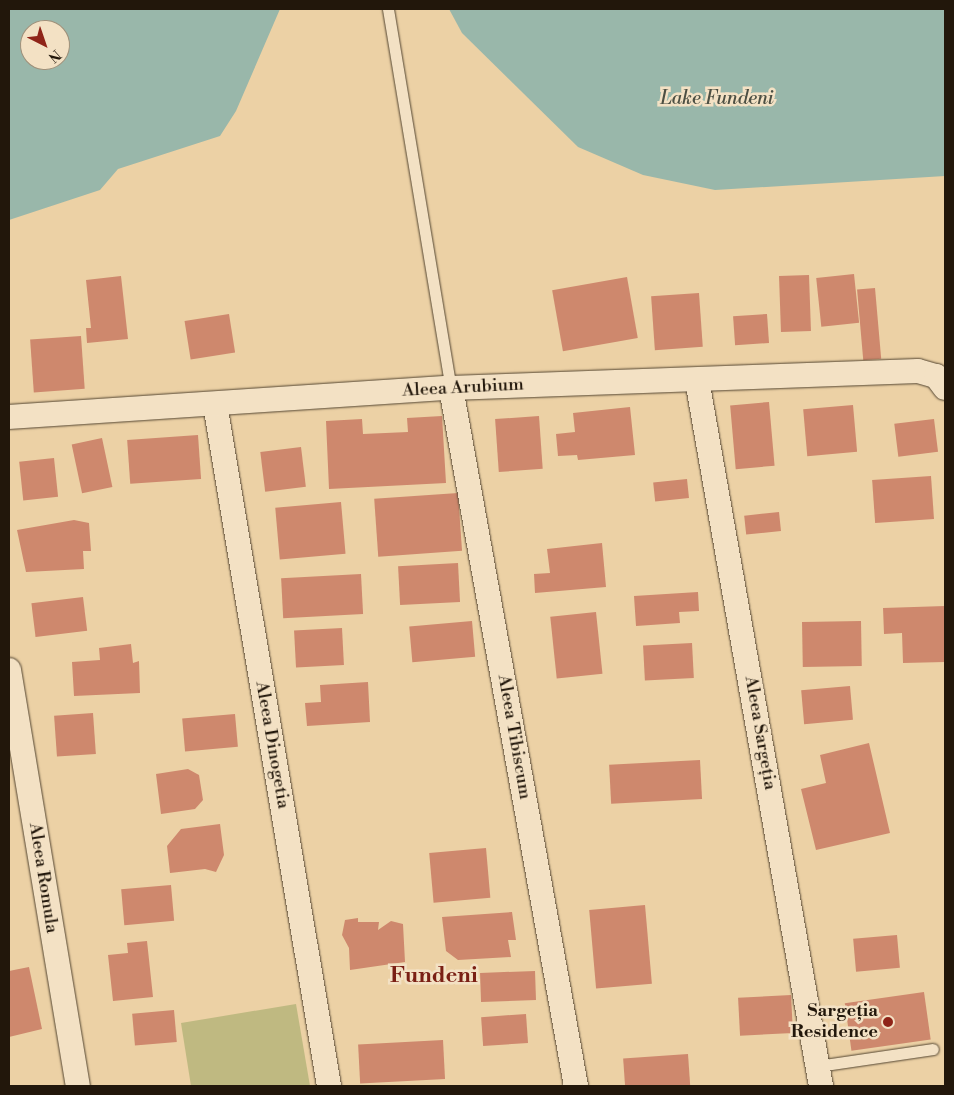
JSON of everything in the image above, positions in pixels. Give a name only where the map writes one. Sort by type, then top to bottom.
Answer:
[{"type":"street","name":"Aleea Arubium","points":[[9,417],[452,388],[918,371],[936,376],[945,388]]},
{"type":"street","name":"Aleea Sargeția","points":[[697,380],[820,1076]]},
{"type":"street","name":"Aleea Tibiscum","points":[[452,388],[576,1086]]},
{"type":"street","name":"Aleea Dinogetia","points":[[215,404],[329,1086]]},
{"type":"street","name":"Aleea Romula","points":[[9,670],[78,1086]]},
{"type":"lane","points":[[388,9],[452,388]]},
{"type":"lane","points":[[820,1076],[933,1049]]},
{"type":"shaded area","points":[[296,1004],[310,1086],[191,1086],[181,1023]]},
{"type":"water","points":[[9,9],[280,9],[236,111],[220,136],[118,169],[100,190],[9,220]]},
{"type":"water","name":"Lake Fundeni","points":[[449,9],[945,9],[945,176],[715,190],[643,175],[578,147],[462,33]]},
{"type":"building","points":[[854,274],[859,323],[821,327],[816,278]]},
{"type":"building","points":[[809,275],[811,331],[781,332],[779,276]]},
{"type":"building","points":[[121,276],[128,339],[87,343],[86,328],[91,328],[86,280]]},
{"type":"building","points":[[627,277],[638,338],[563,351],[552,290]]},
{"type":"building","points":[[875,288],[881,359],[863,360],[857,290]]},
{"type":"building","points":[[699,293],[703,347],[655,350],[651,296]]},
{"type":"building","points":[[229,314],[235,353],[191,360],[185,321]]},
{"type":"building","points":[[767,314],[769,343],[735,345],[733,316]]},
{"type":"building","points":[[81,336],[85,389],[34,392],[30,340]]},
{"type":"building","points":[[769,402],[775,466],[736,469],[730,405]]},
{"type":"building","points":[[853,405],[857,452],[807,456],[803,409]]},
{"type":"building","points":[[630,407],[635,455],[578,460],[577,455],[558,456],[556,434],[575,432],[573,413]]},
{"type":"building","points":[[442,416],[446,483],[329,489],[326,421],[362,419],[363,434],[408,432],[407,418]]},
{"type":"building","points":[[539,416],[543,469],[499,472],[495,419]]},
{"type":"building","points":[[934,419],[938,452],[898,457],[894,424]]},
{"type":"building","points":[[198,435],[201,479],[130,484],[127,440]]},
{"type":"building","points":[[102,438],[112,487],[82,493],[72,444]]},
{"type":"building","points":[[301,447],[306,487],[265,492],[260,452]]},
{"type":"building","points":[[54,458],[58,497],[23,500],[19,462]]},
{"type":"building","points":[[931,476],[934,519],[875,523],[872,480]]},
{"type":"building","points":[[687,479],[689,498],[655,501],[653,483]]},
{"type":"building","points":[[458,493],[462,551],[378,557],[374,499]]},
{"type":"building","points":[[341,502],[346,554],[280,560],[275,508]]},
{"type":"building","points":[[779,512],[781,531],[746,535],[744,516]]},
{"type":"building","points":[[74,520],[89,523],[91,551],[83,551],[84,569],[26,572],[17,530]]},
{"type":"building","points":[[602,543],[606,587],[535,593],[534,574],[550,573],[547,549]]},
{"type":"building","points":[[458,563],[460,602],[400,605],[398,566]]},
{"type":"building","points":[[361,574],[363,614],[283,618],[281,578]]},
{"type":"building","points":[[698,592],[699,611],[679,612],[680,623],[636,626],[634,596]]},
{"type":"building","points":[[83,597],[87,631],[36,637],[31,603]]},
{"type":"building","points":[[945,606],[945,662],[903,663],[902,633],[884,634],[883,608]]},
{"type":"building","points":[[596,612],[602,674],[557,678],[550,617]]},
{"type":"building","points":[[472,621],[475,657],[412,662],[409,626]]},
{"type":"building","points":[[861,621],[862,666],[803,667],[802,622]]},
{"type":"building","points":[[342,628],[344,665],[296,667],[294,631]]},
{"type":"building","points":[[692,643],[694,678],[645,681],[643,646]]},
{"type":"building","points":[[131,644],[133,663],[139,661],[140,693],[74,696],[72,662],[100,660],[99,648]]},
{"type":"building","points":[[368,682],[370,722],[307,726],[305,703],[321,702],[320,685]]},
{"type":"building","points":[[850,686],[853,720],[804,724],[801,690]]},
{"type":"building","points":[[93,713],[96,754],[57,757],[54,716]]},
{"type":"building","points":[[235,714],[238,747],[185,751],[182,719]]},
{"type":"building","points":[[869,743],[890,833],[816,850],[801,789],[826,783],[820,755]]},
{"type":"building","points":[[700,760],[702,799],[611,804],[609,765]]},
{"type":"building","points":[[188,769],[199,775],[203,800],[195,809],[161,814],[156,774]]},
{"type":"building","points":[[220,824],[224,855],[216,872],[205,869],[170,873],[167,846],[181,829]]},
{"type":"building","points":[[486,848],[490,898],[434,903],[429,853]]},
{"type":"building","points":[[171,885],[174,921],[124,925],[121,889]]},
{"type":"building","points":[[645,905],[652,984],[596,989],[589,910]]},
{"type":"building","points":[[512,912],[516,940],[508,940],[511,957],[458,960],[446,951],[442,917]]},
{"type":"building","points":[[358,918],[358,922],[379,922],[378,930],[391,921],[403,924],[405,962],[350,970],[349,948],[342,935],[345,920]]},
{"type":"building","points":[[897,935],[900,968],[856,972],[853,939]]},
{"type":"building","points":[[147,941],[153,997],[113,1001],[108,955],[128,953],[127,943]]},
{"type":"building","points":[[29,967],[42,1029],[9,1037],[9,971]]},
{"type":"building","points":[[535,971],[536,1000],[481,1002],[480,973]]},
{"type":"building","name":"Sargeția Residence","points":[[924,992],[931,1040],[851,1051],[845,1003]]},
{"type":"building","points":[[791,995],[793,1033],[740,1036],[738,998]]},
{"type":"building","points":[[174,1010],[177,1042],[135,1046],[132,1014]]},
{"type":"building","points":[[526,1014],[528,1043],[483,1046],[481,1017]]},
{"type":"building","points":[[443,1040],[445,1079],[360,1083],[358,1044]]},
{"type":"building","points":[[688,1054],[690,1086],[625,1086],[623,1059]]},
{"type":"place","name":"Sargeția Residence","points":[[888,1022]]},
{"type":"district","name":"Fundeni","points":[[434,976]]}]
